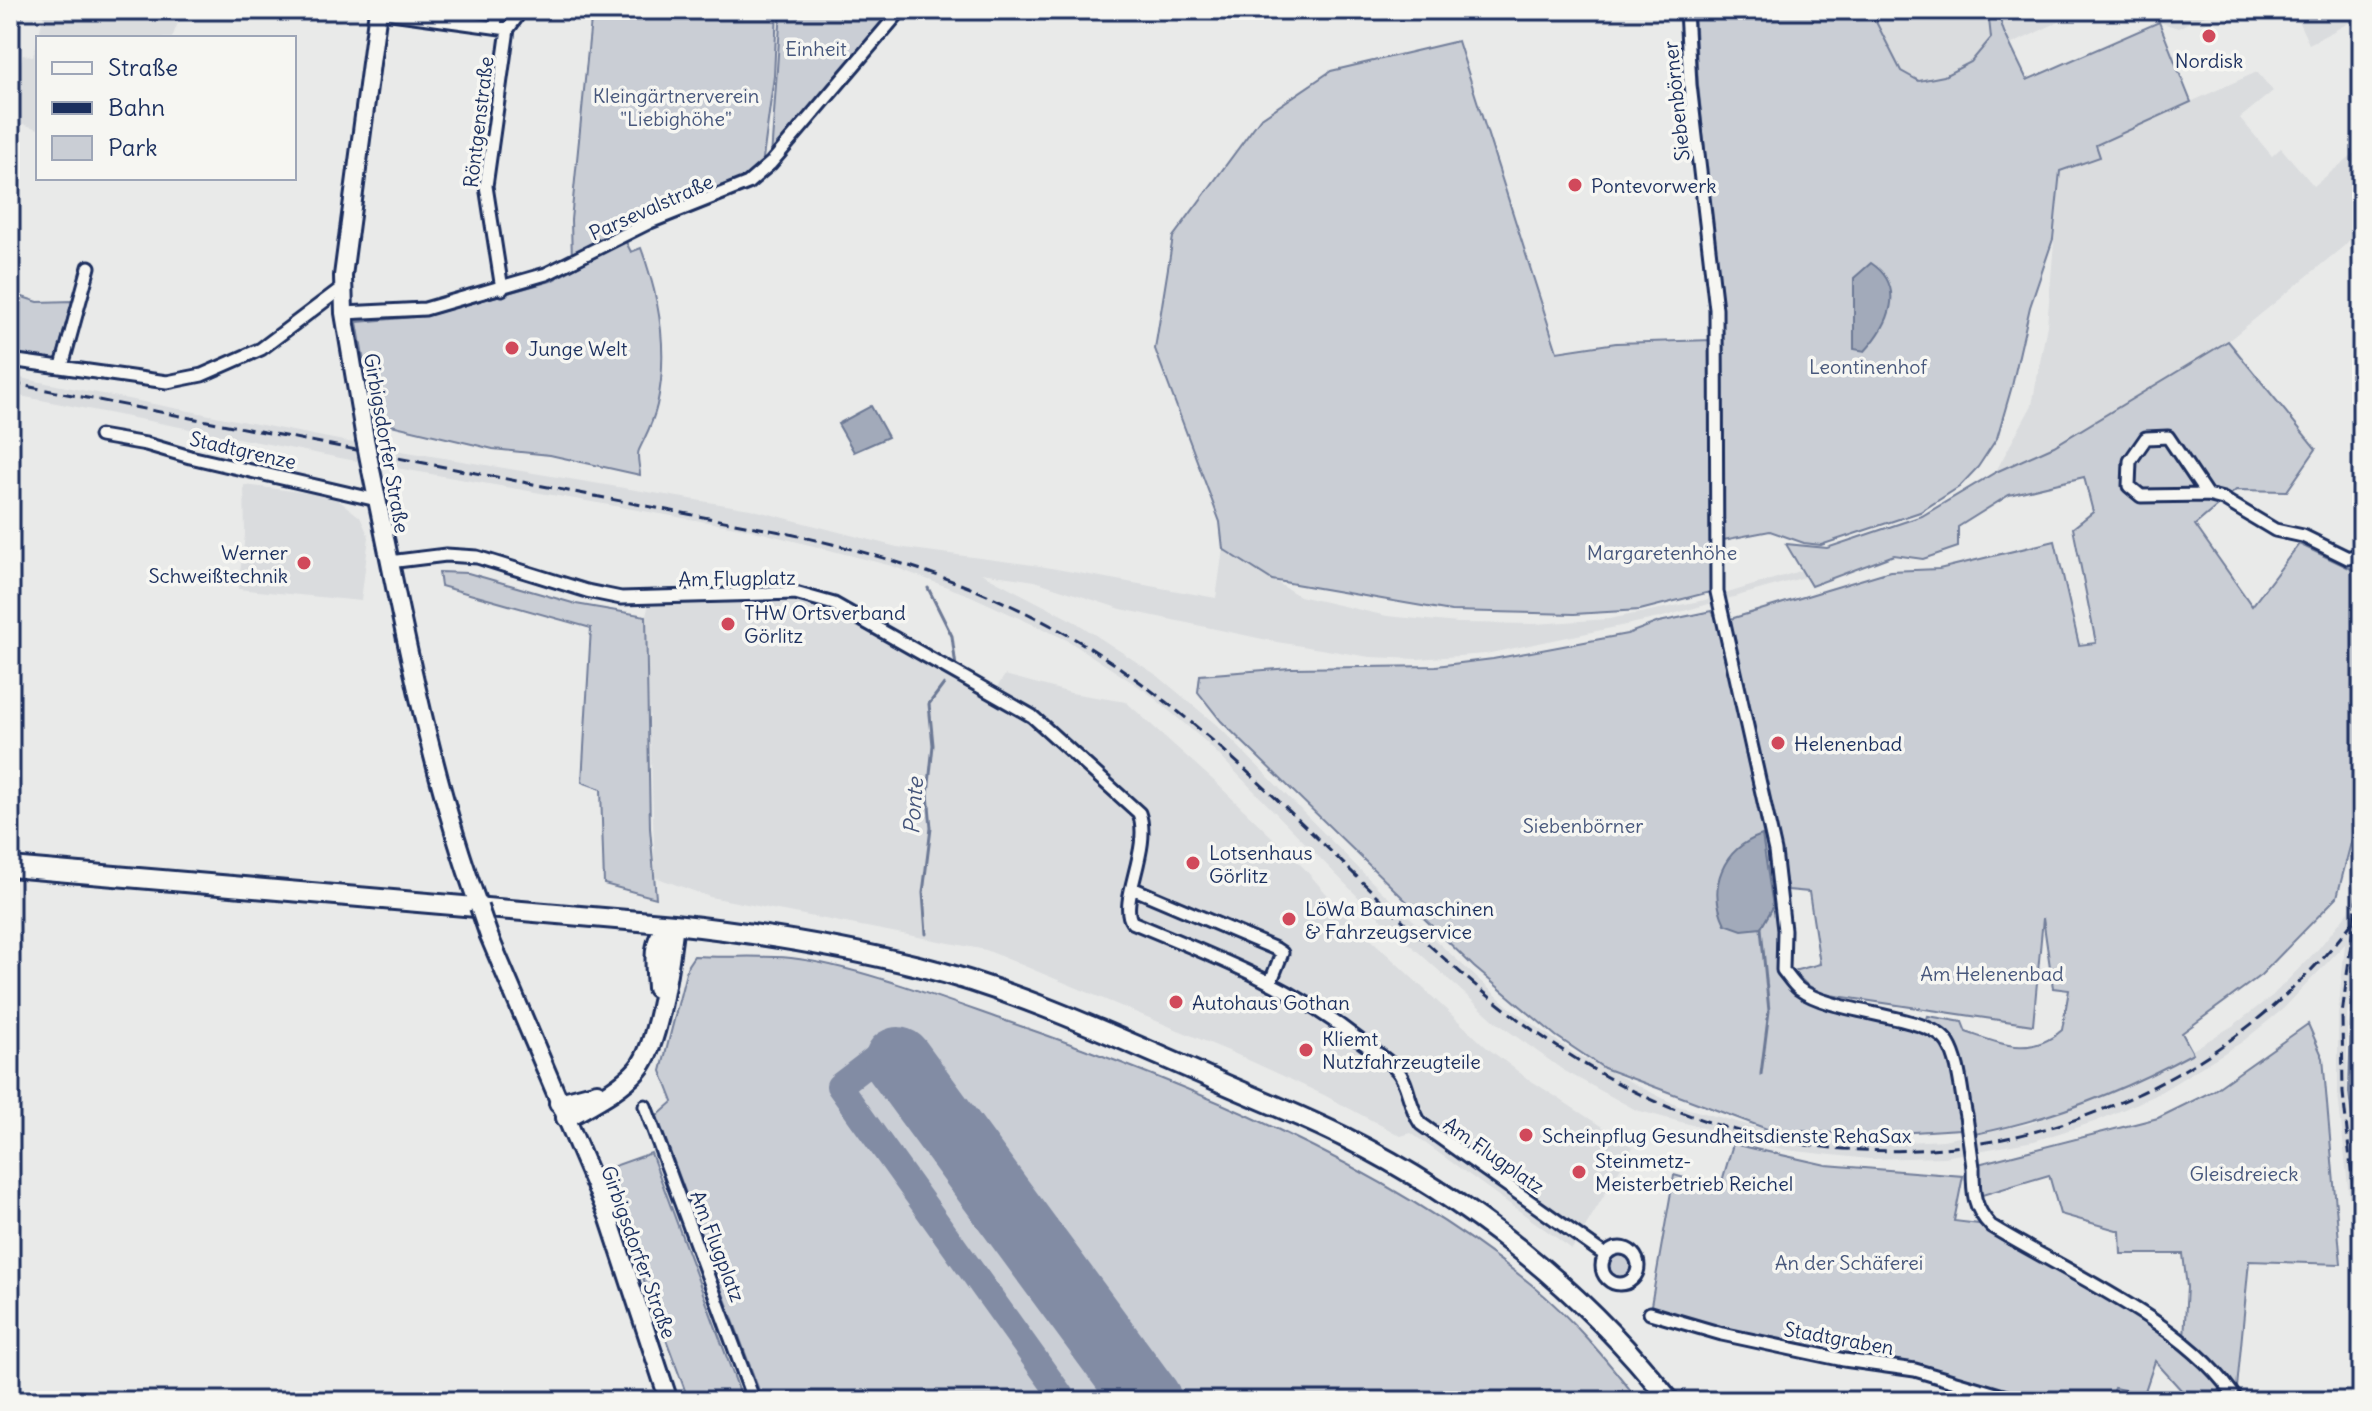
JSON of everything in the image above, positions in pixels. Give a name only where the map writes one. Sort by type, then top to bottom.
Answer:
[{"type":"main road","points":[[10,867],[674,924],[784,937],[920,967],[1041,1006],[1344,1137],[1428,1184],[1517,1247],[1615,1337],[1670,1401]]},
{"type":"main road","points":[[626,921],[641,933],[655,958]]},
{"type":"main road","points":[[657,1015],[655,958],[659,935],[674,924]]},
{"type":"main road","points":[[562,1111],[611,1090],[641,1066],[657,1015],[674,924]]},
{"type":"street","points":[[495,26],[497,10]]},
{"type":"street","name":"Röntgenstraße","points":[[502,289],[486,186],[508,29],[516,18],[517,10]]},
{"type":"street","name":"Parsevalstraße","points":[[344,313],[425,309],[502,289],[558,269],[650,222],[754,178],[771,163],[901,10]]},
{"type":"street","name":"Siebenbörner","points":[[1686,10],[1690,85],[1716,309],[1717,592],[1775,851],[1784,930],[1783,970],[1799,989],[1821,999],[1862,1014],[1934,1030],[1949,1044],[1966,1116],[1973,1167],[1973,1199],[1978,1211],[1991,1226],[2154,1321],[2203,1361],[2237,1401]]},
{"type":"street","points":[[377,11],[508,29]]},
{"type":"street","name":"Girbigsdorfer Straße","points":[[377,11],[343,287],[344,313],[365,439],[389,562],[425,730],[468,876],[489,936],[608,1216],[669,1401]]},
{"type":"street","points":[[62,366],[89,267]]},
{"type":"street","points":[[10,360],[167,382],[186,379],[261,349],[343,287]]},
{"type":"street","name":"Stadtgrenze","points":[[100,436],[146,444],[377,500]]},
{"type":"street","points":[[2207,495],[2168,437],[2146,438],[2134,453],[2128,479],[2134,492],[2150,497],[2207,495],[2223,499],[2275,530],[2303,536],[2348,558],[2362,553]]},
{"type":"street","name":"Am Flugplatz","points":[[389,562],[446,555],[477,557],[587,591],[621,598],[795,593],[834,604],[1032,716],[1139,813],[1144,828],[1127,915],[1132,922],[1271,981],[1340,1025],[1397,1070],[1405,1082],[1410,1108],[1421,1124],[1605,1255]]},
{"type":"street","points":[[1132,888],[1282,953],[1271,981]]},
{"type":"street","name":"Am Flugplatz","points":[[645,1106],[754,1401]]},
{"type":"street","name":"Stadtgraben","points":[[1650,1313],[1722,1334],[1829,1357],[1915,1370],[2020,1401]]},
{"type":"shaded area","points":[[45,10],[183,10],[173,36],[38,36]]},
{"type":"shaded area","points":[[1870,10],[1988,10],[1991,38],[1970,62],[1944,76],[1919,81],[1901,71]]},
{"type":"shaded area","points":[[1997,10],[2084,10],[2010,45]]},
{"type":"shaded area","points":[[2153,10],[2215,10],[2178,28],[2159,22]]},
{"type":"shaded area","points":[[2293,10],[2362,10],[2362,16],[2309,44]]},
{"type":"shaded area","points":[[36,46],[36,128],[10,120],[10,95],[23,55],[33,56]]},
{"type":"shaded area","points":[[2257,72],[2273,91],[2240,118],[2272,156],[2281,148],[2314,186],[2362,147],[2362,226],[2344,246],[2228,341],[2054,446],[1996,471],[2032,405],[2047,325],[2060,171],[2100,157],[2095,145]]},
{"type":"shaded area","points":[[10,376],[359,444],[750,509],[897,547],[1040,566],[1216,598],[1223,549],[1299,596],[1387,616],[1458,623],[1535,624],[1609,619],[1705,600],[1803,570],[1805,577],[1659,618],[1486,654],[1417,659],[1370,657],[1277,642],[1121,609],[1035,581],[981,573],[1077,623],[1158,676],[1219,727],[1381,891],[1508,1006],[1574,1053],[1678,1106],[1789,1136],[1869,1144],[1943,1140],[2029,1124],[2146,1078],[2234,1025],[2272,996],[2319,948],[2349,911],[2362,836],[2362,922],[2357,929],[2347,1015],[2347,1094],[2362,1232],[2362,1315],[2338,1094],[2338,1015],[2345,944],[2283,1009],[2242,1042],[2154,1096],[2097,1121],[2034,1141],[1944,1157],[1869,1159],[1786,1150],[1636,1110],[1563,1070],[1496,1022],[1367,906],[1206,742],[1147,692],[1067,640],[971,596],[892,566],[747,529],[356,461],[10,394]]},
{"type":"shaded area","name":"Werner Schweißtechnik","points":[[244,485],[333,496],[360,517],[369,537],[361,601],[238,589],[245,535]]},
{"type":"shaded area","points":[[789,596],[811,599],[988,701],[1005,675],[1071,693],[1126,702],[1213,780],[1303,867],[1346,916],[1486,1047],[1524,1076],[1633,1147],[1572,1249],[1411,1133],[1401,1136],[1324,1095],[1231,1052],[986,950],[710,897],[655,877],[646,616],[649,603]]},
{"type":"green space","points":[[10,10],[23,10],[10,62]]},
{"type":"green space","name":"Kleingärtnerverein \"Liebighöhe\"","points":[[592,10],[777,10],[774,76],[762,166],[742,181],[572,261],[571,220]]},
{"type":"green space","name":"Einheit","points":[[781,10],[899,10],[771,158]]},
{"type":"green space","name":"Leontinenhof","points":[[1694,10],[1870,10],[1901,71],[1919,81],[1944,76],[1971,62],[1991,38],[1988,10],[1997,10],[2027,80],[2159,22],[2191,102],[2096,145],[2100,157],[2060,171],[2053,239],[2030,307],[1997,438],[1978,467],[1959,487],[1920,512],[1821,545],[1804,543],[1770,531],[1718,541],[1723,321],[1698,84]]},
{"type":"green space","name":"Margaretenhöhe","points":[[1458,41],[1557,352],[1616,343],[1712,340],[1714,591],[1640,610],[1574,614],[1451,611],[1272,580],[1223,549],[1220,522],[1155,349],[1173,237],[1260,119],[1331,71]]},
{"type":"green space","name":"Junge Welt","points":[[625,240],[631,252],[641,248],[661,325],[661,385],[651,423],[638,452],[640,475],[550,455],[493,449],[374,421],[357,322],[426,316],[551,281]]},
{"type":"green space","points":[[10,293],[38,302],[72,301],[56,361],[10,356]]},
{"type":"green space","name":"Am Helenenbad","points":[[2228,341],[2316,449],[2287,491],[2236,490],[2195,525],[2252,606],[2299,544],[2362,574],[2362,800],[2337,897],[2261,975],[2182,1033],[2193,1053],[2087,1102],[1975,1134],[1967,1085],[1958,1055],[1951,1042],[1926,1021],[1928,1016],[1962,1022],[1966,1032],[2016,1046],[2039,1044],[2062,1030],[2069,990],[2053,988],[2043,918],[2033,1025],[1823,994],[1806,984],[1793,971],[1820,964],[1809,892],[1788,890],[1727,620],[1890,571],[1939,569],[2055,541],[2079,645],[2096,643],[2073,528],[2093,512],[2084,477],[2009,495],[1958,527],[1958,547],[1923,559],[1894,555],[1811,586],[1786,544],[1827,548],[1922,516],[1996,472],[2054,446]]},
{"type":"green space","points":[[439,572],[468,573],[576,604],[646,616],[650,828],[656,898],[604,884],[601,789],[582,782],[591,628],[441,586]]},
{"type":"green space","name":"Siebenbörner","points":[[1712,611],[1717,620],[1778,893],[1781,971],[1799,993],[1857,1016],[1934,1030],[1949,1044],[1960,1089],[1960,1129],[1866,1135],[1767,1129],[1604,1068],[1556,1036],[1474,967],[1221,721],[1198,692],[1200,675],[1291,668],[1436,666],[1493,659],[1627,634],[1659,622]]},
{"type":"green space","points":[[2362,930],[2362,1208],[2349,1092],[2351,1016],[2358,935]]},
{"type":"green space","points":[[694,956],[791,958],[868,975],[1069,1043],[1209,1098],[1278,1130],[1411,1200],[1532,1285],[1588,1340],[1639,1401],[763,1401],[657,1116],[673,1102],[661,1071],[688,965]]},
{"type":"green space","name":"Gleisdreieck","points":[[2308,1024],[2323,1058],[2341,1264],[2249,1261],[2237,1388],[2184,1338],[2187,1287],[2183,1254],[2121,1254],[2120,1231],[2060,1214],[2049,1175],[1979,1196],[1978,1164],[2158,1118],[2213,1091]]},
{"type":"green space","name":"An der Schäferei","points":[[1733,1144],[1826,1165],[1963,1176],[1954,1221],[1979,1224],[2116,1303],[2187,1353],[2212,1378],[2228,1401],[2191,1401],[2155,1361],[2144,1394],[2114,1388],[2109,1401],[2030,1401],[1917,1368],[1843,1358],[1650,1311],[1674,1175],[1720,1188]]},
{"type":"green space","points":[[651,1153],[743,1401],[689,1401],[603,1170]]},
{"type":"green space","points":[[1620,1255],[1628,1258],[1631,1266],[1628,1274],[1620,1277],[1612,1274],[1609,1266],[1612,1258]]},
{"type":"water","points":[[1871,263],[1889,283],[1891,295],[1887,318],[1865,351],[1854,349],[1854,278]]},
{"type":"water","points":[[871,406],[888,437],[854,452],[838,424]]},
{"type":"water","points":[[1762,835],[1773,907],[1761,928],[1742,930],[1725,924],[1720,910],[1718,883],[1728,860],[1737,850]]},
{"type":"waterway","name":"Ponte","points":[[928,588],[952,636],[956,667]]},
{"type":"waterway","name":"Ponte","points":[[926,934],[923,893],[931,828],[928,794],[933,745],[929,704],[944,684]]},
{"type":"waterway","name":"Siebenbörner","points":[[1761,928],[1769,1011],[1761,1074]]},
{"type":"taxiway","points":[[898,1061],[878,1056],[839,1086],[1065,1401]]},
{"type":"runway","points":[[898,1061],[1148,1401]]},
{"type":"railway","points":[[10,383],[781,532],[912,567],[997,599],[1077,640],[1116,665],[1199,729],[1428,944],[1507,1011],[1591,1068],[1685,1113],[1789,1142],[1879,1151],[1970,1145],[2029,1133],[2126,1100],[2215,1051],[2256,1021],[2330,950],[2362,910]]},
{"type":"railway","points":[[2362,856],[2342,1015],[2343,1093],[2362,1274]]},
{"type":"place","name":"Nordisk","points":[[2209,36]]},
{"type":"place","name":"Pontevorwerk","points":[[1575,185]]},
{"type":"place","name":"Junge Welt","points":[[512,348]]},
{"type":"place","name":"Werner Schweißtechnik","points":[[304,563]]},
{"type":"place","name":"THW Ortsverband Görlitz","points":[[728,624]]},
{"type":"place","name":"Helenenbad","points":[[1778,743]]},
{"type":"place","name":"Lotsenhaus Görlitz","points":[[1193,863]]},
{"type":"place","name":"LöWa Baumaschinen & Fahrzeugservice","points":[[1289,919]]},
{"type":"place","name":"Autohaus Gothan","points":[[1176,1002]]},
{"type":"place","name":"Kliemt Nutzfahrzeugteile","points":[[1306,1050]]},
{"type":"place","name":"Scheinpflug Gesundheitsdienste RehaSax","points":[[1526,1135]]},
{"type":"place","name":"Steinmetz- Meisterbetrieb Reichel","points":[[1579,1172]]}]
